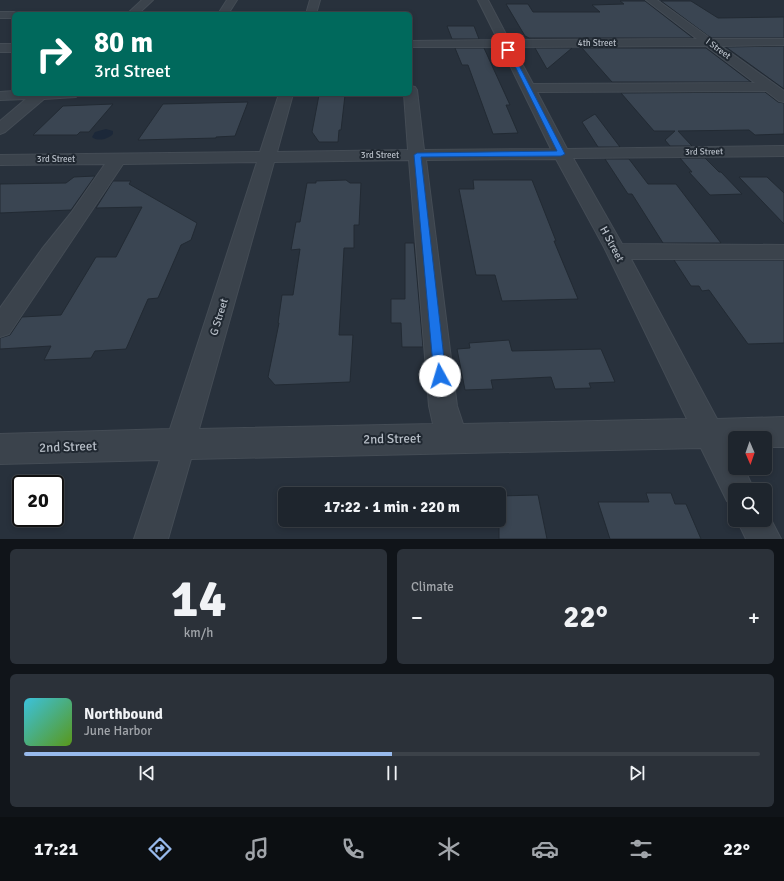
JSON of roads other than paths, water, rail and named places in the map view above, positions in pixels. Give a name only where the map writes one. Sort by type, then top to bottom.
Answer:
[{"type":"street","points":[[134,12],[148,0]]},
{"type":"street","points":[[223,12],[232,0]]},
{"type":"street","points":[[312,12],[315,0]]},
{"type":"street","name":"H Street","points":[[483,0],[561,154],[616,251],[734,483]]},
{"type":"street","name":"I Street","points":[[651,0],[784,98]]},
{"type":"street","points":[[0,15],[12,15]]},
{"type":"street","name":"4th Street","points":[[412,44],[784,42]]},
{"type":"street","points":[[0,48],[12,48]]},
{"type":"street","points":[[528,88],[769,87]]},
{"type":"street","points":[[0,96],[12,95]]},
{"type":"street","points":[[0,129],[38,96]]},
{"type":"street","name":"G Street","points":[[151,539],[285,96]]},
{"type":"street","points":[[411,96],[443,406],[452,438]]},
{"type":"street","name":"3rd Street","points":[[0,160],[784,151]]},
{"type":"street","points":[[0,327],[50,254],[78,218],[108,170],[118,159]]},
{"type":"street","points":[[616,251],[784,252]]},
{"type":"street","name":"2nd Street","points":[[0,449],[784,432]]},
{"type":"street","points":[[758,527],[764,539]]},
{"type":"water","points":[[106,129],[113,131],[113,134],[103,139],[94,139],[92,137],[95,132]]}]
